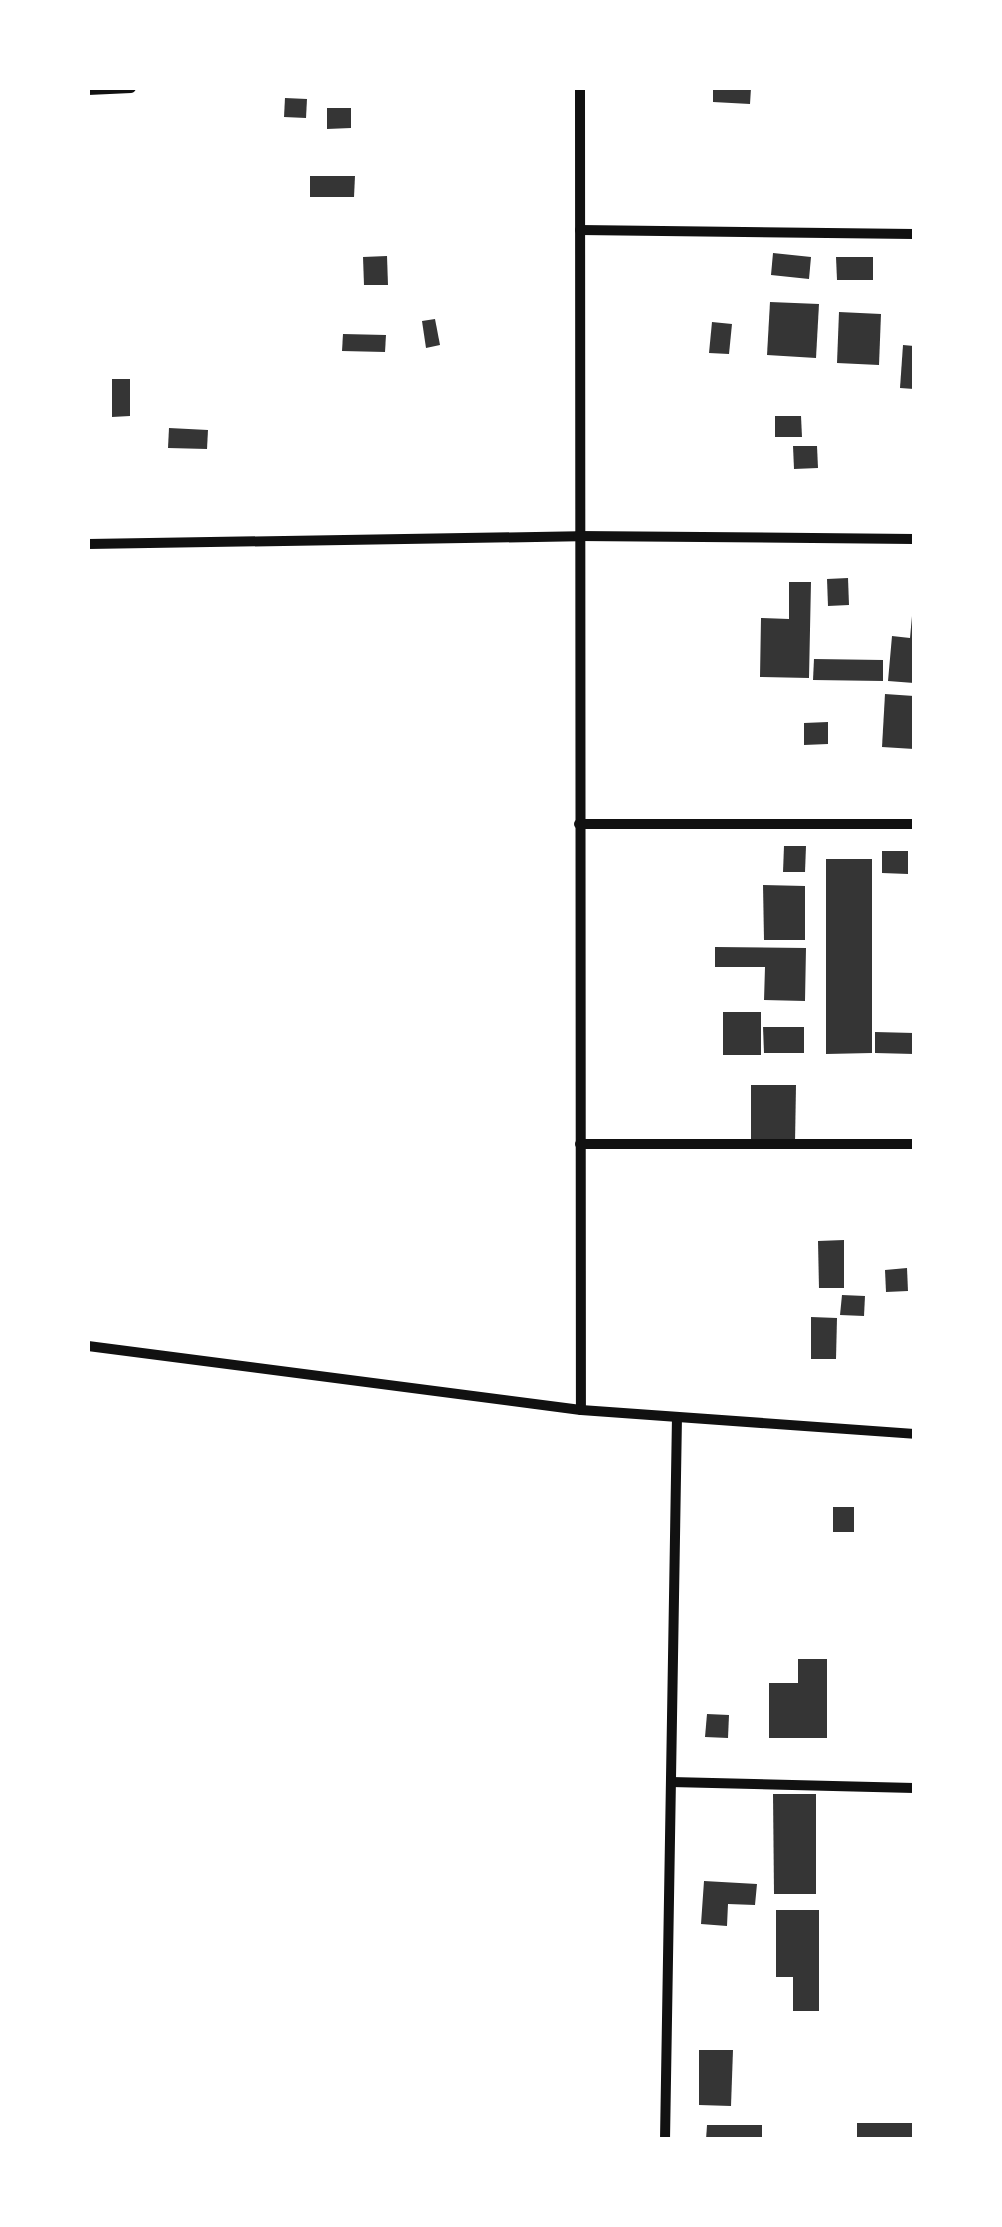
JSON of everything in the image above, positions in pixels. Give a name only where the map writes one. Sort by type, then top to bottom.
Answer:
[{"type":"street","points":[[88,90],[132,88]]},
{"type":"street","points":[[580,88],[581,1410]]},
{"type":"street","points":[[580,230],[914,234]]},
{"type":"street","points":[[88,544],[578,536],[914,539]]},
{"type":"street","points":[[579,824],[914,824]]},
{"type":"street","points":[[580,1144],[914,1144]]},
{"type":"street","points":[[88,1346],[581,1410],[914,1434]]},
{"type":"street","points":[[665,2140],[677,1418]]},
{"type":"street","points":[[671,1782],[914,1788]]},
{"type":"building","points":[[713,88],[751,88],[750,104],[713,102]]},
{"type":"building","points":[[285,98],[307,99],[306,118],[284,117]]},
{"type":"building","points":[[327,108],[351,108],[351,128],[327,129]]},
{"type":"building","points":[[310,176],[355,176],[354,197],[310,197]]},
{"type":"building","points":[[773,253],[811,257],[809,279],[771,275]]},
{"type":"building","points":[[387,256],[388,285],[364,285],[363,257]]},
{"type":"building","points":[[836,257],[873,257],[873,280],[837,280]]},
{"type":"building","points":[[770,302],[819,304],[816,358],[767,355]]},
{"type":"building","points":[[839,312],[881,314],[879,365],[837,363]]},
{"type":"building","points":[[435,319],[440,345],[426,348],[422,321]]},
{"type":"building","points":[[712,322],[732,324],[729,354],[709,353]]},
{"type":"building","points":[[343,334],[386,335],[385,352],[342,351]]},
{"type":"building","points":[[903,345],[914,346],[914,389],[900,388]]},
{"type":"building","points":[[112,379],[130,379],[130,416],[112,417]]},
{"type":"building","points":[[775,416],[801,416],[802,437],[775,437]]},
{"type":"building","points":[[169,428],[208,430],[207,449],[168,448]]},
{"type":"building","points":[[793,446],[817,446],[818,468],[794,469]]},
{"type":"building","points":[[848,578],[849,605],[828,606],[827,579]]},
{"type":"building","points":[[789,582],[811,582],[809,678],[760,677],[761,618],[789,619]]},
{"type":"building","points":[[912,616],[914,683],[888,681],[892,636],[910,638]]},
{"type":"building","points":[[814,659],[883,660],[883,681],[813,680]]},
{"type":"building","points":[[885,694],[914,696],[914,749],[882,747]]},
{"type":"building","points":[[828,722],[828,744],[804,745],[804,723]]},
{"type":"building","points":[[784,846],[806,846],[805,872],[783,872]]},
{"type":"building","points":[[882,851],[908,851],[908,874],[882,873]]},
{"type":"building","points":[[826,859],[872,859],[872,1053],[826,1054]]},
{"type":"building","points":[[763,885],[805,886],[805,940],[764,940]]},
{"type":"building","points":[[715,947],[806,948],[805,1001],[764,1000],[765,967],[715,967]]},
{"type":"building","points":[[723,1012],[761,1012],[761,1055],[723,1055]]},
{"type":"building","points":[[763,1027],[804,1027],[804,1053],[764,1053]]},
{"type":"building","points":[[875,1032],[914,1033],[914,1054],[875,1053]]},
{"type":"building","points":[[751,1085],[796,1085],[795,1143],[751,1142]]},
{"type":"building","points":[[844,1240],[844,1288],[819,1288],[818,1241]]},
{"type":"building","points":[[907,1268],[908,1291],[886,1292],[885,1270]]},
{"type":"building","points":[[842,1295],[865,1296],[864,1316],[840,1315]]},
{"type":"building","points":[[811,1317],[837,1318],[836,1359],[811,1359]]},
{"type":"building","points":[[833,1507],[854,1507],[854,1532],[833,1532]]},
{"type":"building","points":[[798,1659],[827,1659],[827,1738],[769,1738],[769,1683],[798,1683]]},
{"type":"building","points":[[707,1714],[729,1715],[728,1738],[705,1737]]},
{"type":"building","points":[[773,1794],[816,1794],[816,1894],[774,1894]]},
{"type":"building","points":[[704,1881],[757,1884],[755,1905],[728,1904],[727,1926],[701,1924]]},
{"type":"building","points":[[776,1910],[819,1910],[819,2011],[793,2011],[793,1977],[776,1977]]},
{"type":"building","points":[[699,2050],[733,2050],[731,2106],[699,2105]]},
{"type":"building","points":[[857,2123],[914,2123],[914,2140],[857,2140]]},
{"type":"building","points":[[707,2125],[762,2125],[762,2140],[706,2140]]}]
